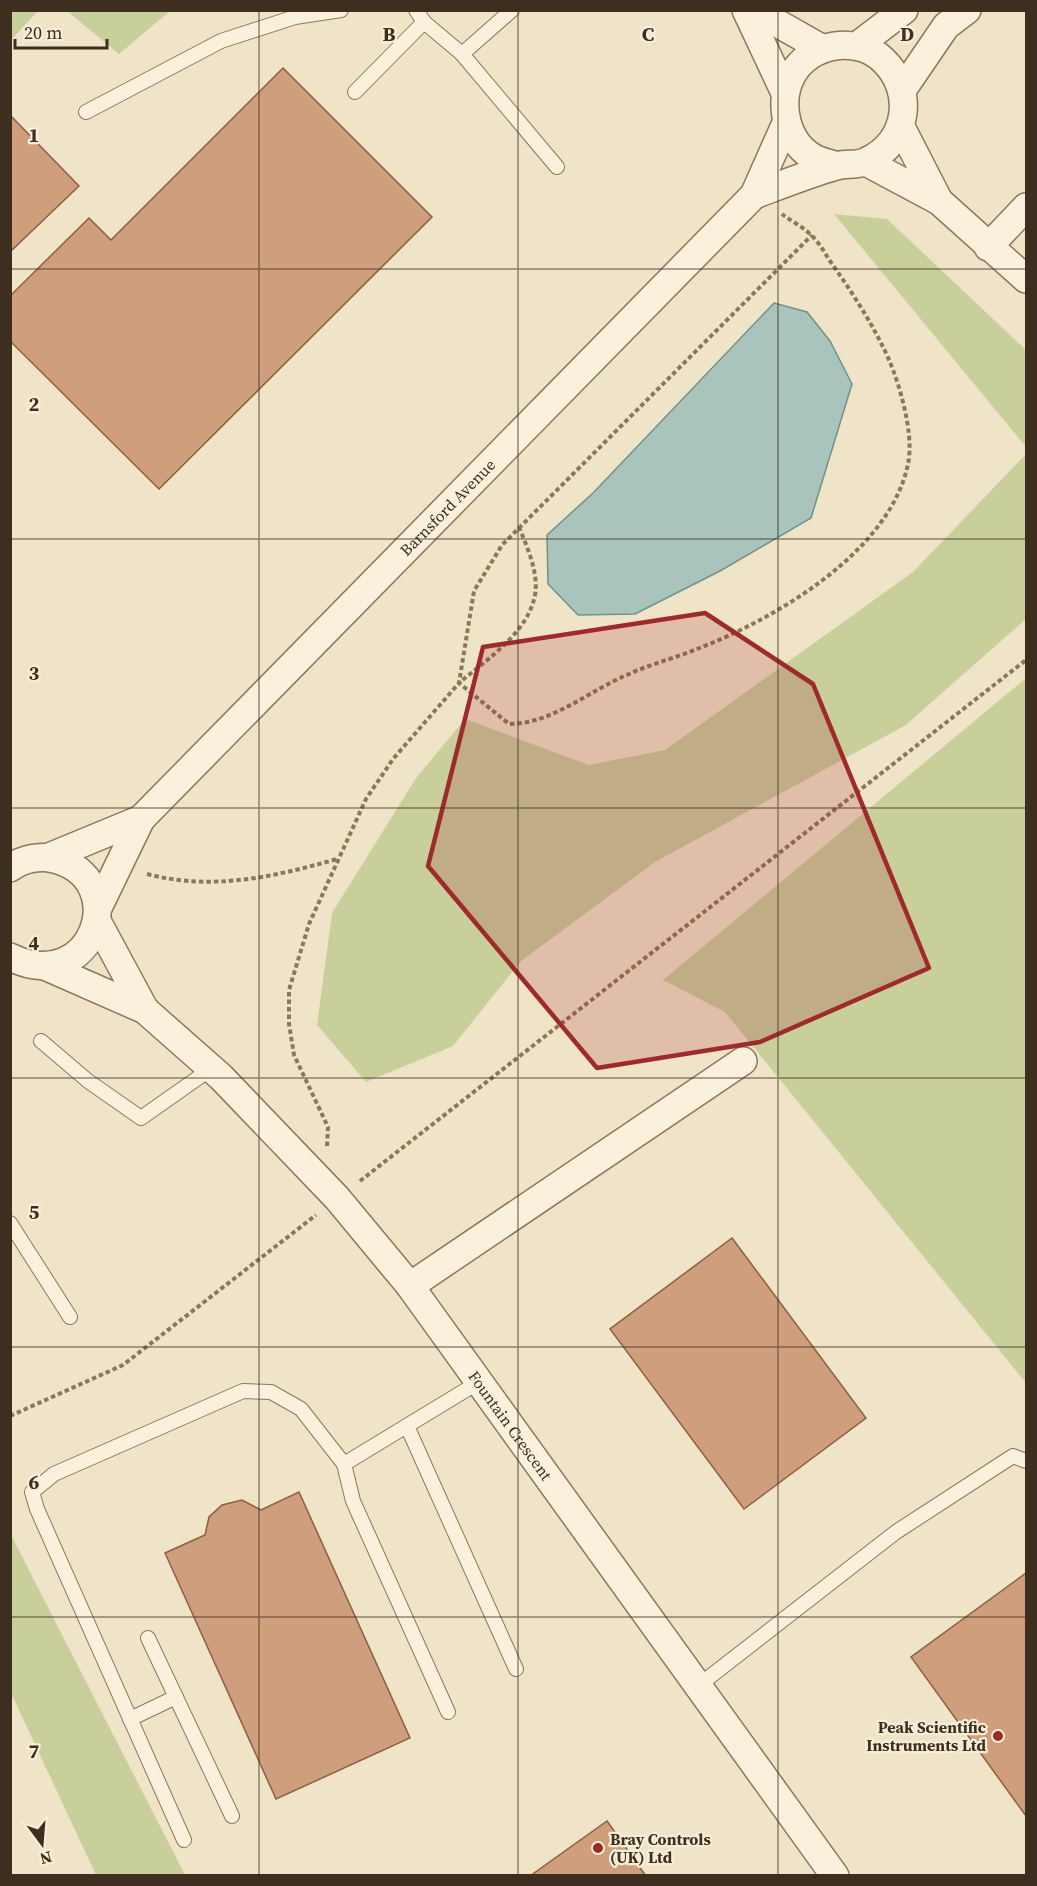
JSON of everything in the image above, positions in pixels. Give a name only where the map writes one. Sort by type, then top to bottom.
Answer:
[{"type":"street","points":[[746,10],[785,93]]},
{"type":"street","points":[[754,10],[823,49]]},
{"type":"street","points":[[856,46],[904,10]]},
{"type":"street","points":[[903,89],[946,27],[967,10]]},
{"type":"street","name":"Barnsford Avenue","points":[[47,967],[66,962],[81,952],[92,938],[97,915],[141,819],[754,195],[786,123],[785,93],[792,74],[806,59],[823,49],[839,45],[856,46]]},
{"type":"street","points":[[856,46],[877,54],[893,69],[903,89],[905,108],[901,127],[939,201]]},
{"type":"street","points":[[786,123],[797,143],[815,158],[837,166]]},
{"type":"street","name":"Barnsford Avenue","points":[[754,195],[837,166],[866,162],[887,148],[901,127]]},
{"type":"street","points":[[866,162],[939,201],[1026,279]]},
{"type":"street","points":[[988,247],[1026,207]]},
{"type":"street","name":"Barnsford Avenue","points":[[25,858],[141,819]]},
{"type":"street","name":"Fountain Crescent","points":[[25,858],[63,861],[87,879],[94,893],[97,915],[145,1010]]},
{"type":"street","name":"Fountain Crescent","points":[[10,957],[28,966],[47,967],[145,1010],[212,1068],[337,1198],[410,1286],[835,1875]]},
{"type":"street","points":[[410,1286],[742,1061]]},
{"type":"lane","points":[[86,112],[221,41],[295,17],[341,10]]},
{"type":"lane","points":[[462,54],[512,10]]},
{"type":"lane","points":[[355,92],[420,16],[462,54],[556,167]]},
{"type":"lane","points":[[41,1041],[88,1081],[141,1118],[212,1068]]},
{"type":"lane","points":[[10,1223],[70,1317]]},
{"type":"lane","points":[[344,1464],[479,1382]]},
{"type":"lane","points":[[184,1840],[37,1509],[32,1492],[54,1474],[243,1391],[271,1392],[301,1409],[344,1464],[352,1501],[448,1712]]},
{"type":"lane","points":[[407,1426],[516,1669]]},
{"type":"lane","points":[[698,1686],[896,1532],[1013,1456],[1026,1461]]},
{"type":"lane","points":[[148,1638],[232,1816]]},
{"type":"lane","points":[[130,1719],[176,1697]]},
{"type":"path","points":[[459,683],[509,724],[522,724],[548,716],[629,673],[699,649],[759,620],[816,587],[861,544],[891,507],[909,463],[906,415],[893,367],[869,319],[812,235],[754,195]]},
{"type":"path","points":[[459,683],[474,591],[502,544],[812,235]]},
{"type":"path","points":[[311,1171],[326,1152],[328,1127],[294,1055],[289,1024],[289,990],[309,924],[366,799],[393,759],[459,683],[511,637],[527,617],[535,594],[534,572],[519,527]]},
{"type":"path","points":[[10,1416],[123,1365],[1026,660]]},
{"type":"path","points":[[122,859],[138,872],[168,880],[204,883],[244,881],[338,859]]},
{"type":"highlighted area","points":[[705,613],[813,684],[929,968],[760,1042],[597,1068],[428,866],[483,647]]},
{"type":"green space","points":[[10,11],[38,11],[11,40]]},
{"type":"green space","points":[[67,11],[170,11],[119,54]]},
{"type":"green space","points":[[834,214],[887,219],[1026,350],[1026,447]]},
{"type":"green space","points":[[1026,454],[1026,619],[906,725],[655,862],[521,961],[453,1046],[366,1082],[317,1025],[332,913],[416,778],[465,719],[589,765],[665,750],[913,572]]},
{"type":"green space","points":[[1026,678],[1026,1383],[725,1012],[663,980]]},
{"type":"green space","points":[[11,1535],[185,1875],[96,1875],[11,1693]]},
{"type":"water","points":[[774,303],[807,312],[830,341],[852,384],[811,518],[720,571],[635,614],[578,615],[548,584],[547,535],[593,493]]},
{"type":"building","points":[[283,68],[432,217],[159,489],[10,341],[10,296],[89,218],[111,240]]},
{"type":"building","points":[[10,115],[79,186],[10,252]]},
{"type":"building","points":[[732,1238],[866,1418],[744,1509],[610,1329]]},
{"type":"building","points":[[299,1492],[410,1738],[276,1799],[165,1553],[205,1535],[209,1517],[222,1505],[242,1500],[261,1510]]},
{"type":"building","name":"Peak Scientific Instruments Ltd","points":[[1026,1573],[1026,1816],[911,1657]]},
{"type":"building","name":"Bray Controls (UK) Ltd","points":[[607,1821],[646,1876],[530,1876]]},
{"type":"place","name":"Peak Scientific Instruments Ltd","points":[[998,1736]]},
{"type":"place","name":"Bray Controls (UK) Ltd","points":[[598,1848]]}]
